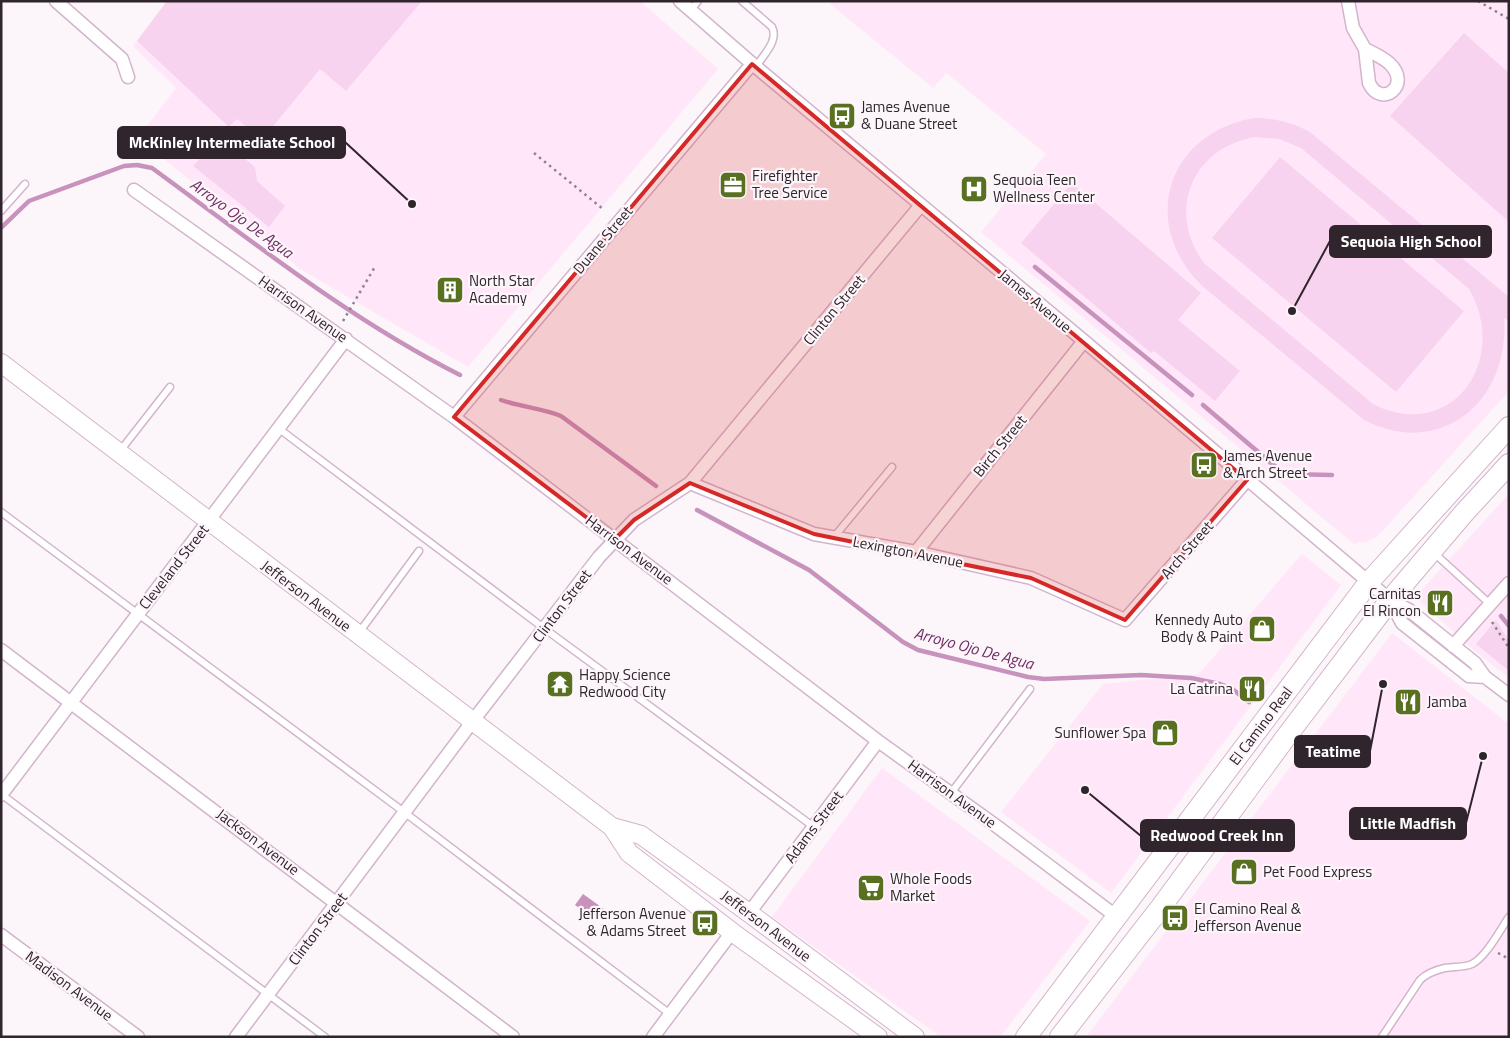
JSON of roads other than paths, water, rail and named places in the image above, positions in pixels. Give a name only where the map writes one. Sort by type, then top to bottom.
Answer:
[{"type":"main road","name":"Jefferson Avenue","points":[[1,363],[612,827],[629,853],[732,932],[878,1037]]},
{"type":"main road","name":"El Camino Real","points":[[1026,1037],[1369,582],[1509,427]]},
{"type":"main road","name":"El Camino Real","points":[[1060,1037],[1162,907],[1286,737],[1390,600],[1464,513],[1509,464]]},
{"type":"main road","name":"Jefferson Avenue","points":[[612,827],[641,835],[915,1037]]},
{"type":"main road","points":[[701,908],[733,916],[749,913],[753,932],[776,950],[783,961],[786,971]]},
{"type":"street","points":[[56,1],[122,59],[128,77]]},
{"type":"street","points":[[1348,1],[1352,28],[1365,49]]},
{"type":"street","name":"James Avenue","points":[[690,4],[754,65],[1390,600],[1409,610],[1475,663],[1485,677],[1509,695]]},
{"type":"street","name":"Duane Street","points":[[454,417],[754,65]]},
{"type":"street","name":"Harrison Avenue","points":[[134,190],[454,417],[878,741],[1117,917]]},
{"type":"street","name":"Clinton Street","points":[[236,1037],[472,722],[599,557],[634,520],[690,484],[921,205]]},
{"type":"street","name":"Cleveland Street","points":[[1,795],[346,339]]},
{"type":"street","name":"Birch Street","points":[[916,552],[1084,341]]},
{"type":"street","name":"Arch Street","points":[[1125,620],[1248,480]]},
{"type":"street","name":"Lexington Avenue","points":[[690,484],[814,534],[916,552],[1031,578],[1125,620]]},
{"type":"street","points":[[1453,646],[1509,583]]},
{"type":"street","name":"James Avenue","points":[[1390,600],[1402,623],[1469,676],[1485,677]]},
{"type":"street","name":"Jackson Avenue","points":[[1,650],[337,902],[513,1037]]},
{"type":"street","name":"Adams Street","points":[[749,913],[878,741]]},
{"type":"street","points":[[653,1037],[732,932]]},
{"type":"street","name":"Madison Avenue","points":[[1,935],[138,1037]]},
{"type":"lane","points":[[742,1],[772,27],[774,32],[774,40],[754,65]]},
{"type":"lane","points":[[1,211],[25,184]]},
{"type":"lane","points":[[119,453],[170,387]]},
{"type":"lane","points":[[278,428],[545,629],[814,827]]},
{"type":"lane","points":[[834,537],[892,467]]},
{"type":"lane","points":[[1,512],[404,812],[670,1014]]},
{"type":"lane","points":[[357,635],[419,551]]},
{"type":"lane","points":[[1432,551],[1490,604]]},
{"type":"lane","points":[[951,793],[1030,689]]},
{"type":"lane","points":[[1,795],[325,1037]]},
{"type":"lane","points":[[1382,1037],[1420,980],[1443,968],[1466,966],[1474,963],[1487,949],[1509,917]]},
{"type":"waterway","name":"Arroyo Ojo De Agua","points":[[1,228],[29,201],[124,166],[137,165],[152,168],[264,251],[340,304],[419,353],[460,375]]},
{"type":"waterway","points":[[1035,267],[1192,395]]},
{"type":"waterway","name":"Arroyo Ojo De Agua","points":[[501,400],[561,416],[656,486]]},
{"type":"waterway","points":[[1203,405],[1284,474],[1332,475]]},
{"type":"waterway","name":"Arroyo Ojo De Agua","points":[[697,510],[809,570],[903,642],[918,650],[1028,677],[1044,679],[1141,675],[1191,678],[1231,688],[1249,702]]},
{"type":"waterway","points":[[1501,616],[1509,626]]},
{"type":"place","name":"James Avenue & Duane Street","points":[[842,116]]},
{"type":"place","name":"Firefighter Tree Service","points":[[733,185]]},
{"type":"place","name":"Sequoia Teen Wellness Center","points":[[974,189]]},
{"type":"place","name":"McKinley Intermediate School","points":[[412,204]]},
{"type":"place","name":"North Star Academy","points":[[450,290]]},
{"type":"place","name":"Sequoia High School","points":[[1292,311]]},
{"type":"place","name":"James Avenue & Arch Street","points":[[1204,465]]},
{"type":"place","name":"Carnitas El Rincon","points":[[1440,603]]},
{"type":"place","name":"Kennedy Auto Body & Paint","points":[[1262,629]]},
{"type":"place","name":"Happy Science Redwood City","points":[[560,684]]},
{"type":"place","name":"Teatime","points":[[1383,684]]},
{"type":"place","name":"La Catrina","points":[[1252,689]]},
{"type":"place","name":"Jamba","points":[[1408,702]]},
{"type":"place","name":"Sunflower Spa","points":[[1165,733]]},
{"type":"place","name":"Little Madfish","points":[[1483,756]]},
{"type":"place","name":"Redwood Creek Inn","points":[[1085,790]]},
{"type":"place","name":"Pet Food Express","points":[[1244,872]]},
{"type":"place","name":"Whole Foods Market","points":[[871,888]]},
{"type":"place","name":"El Camino Real & Jefferson Avenue","points":[[1175,918]]},
{"type":"place","name":"Jefferson Avenue & Adams Street","points":[[705,923]]}]
